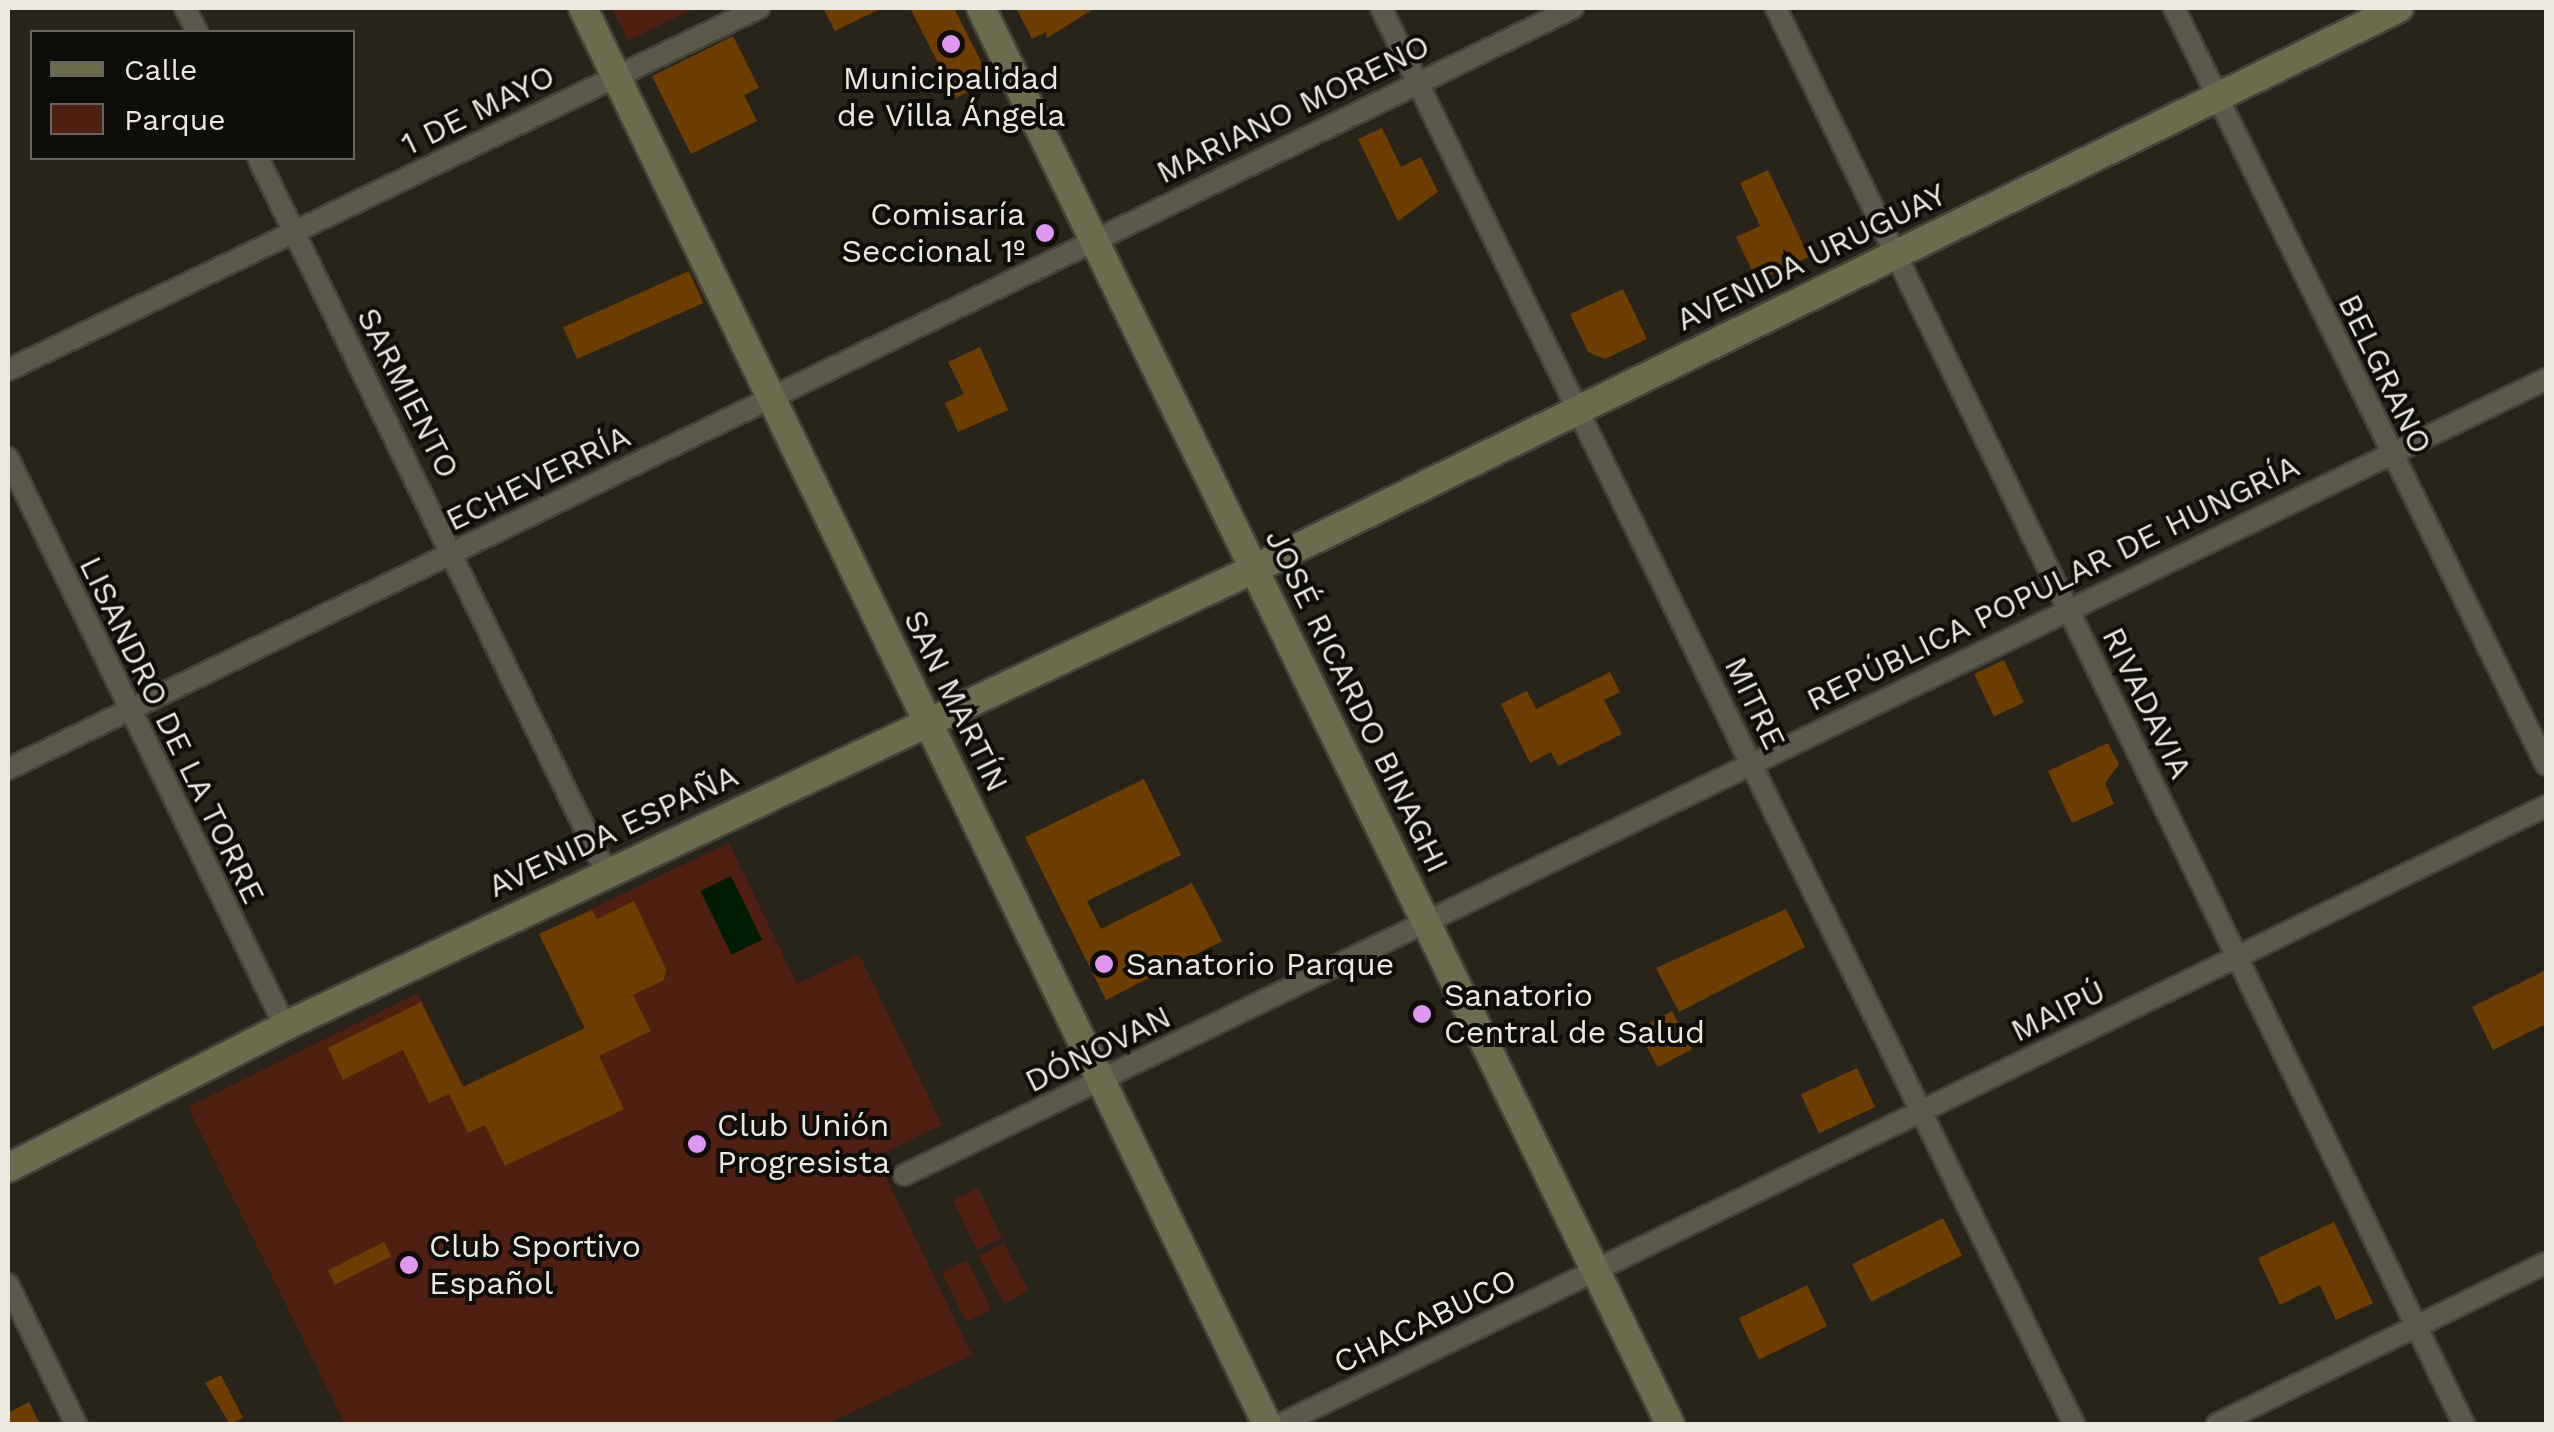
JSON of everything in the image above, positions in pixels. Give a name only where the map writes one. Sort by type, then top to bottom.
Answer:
[{"type":"street","name":"SAN MARTÍN","points":[[583,8],[1267,1424]]},
{"type":"street","name":"1 DE MAYO","points":[[8,370],[759,8]]},
{"type":"street","name":"JOSÉ RICARDO BINAGHI","points":[[981,8],[1670,1424]]},
{"type":"street","name":"MITRE","points":[[1382,8],[2074,1424]]},
{"type":"street","name":"MARIANO MORENO","points":[[1094,239],[1573,8]]},
{"type":"street","name":"RIVADAVIA","points":[[1776,8],[2464,1424]]},
{"type":"street","name":"BELGRANO","points":[[2174,8],[2546,765]]},
{"type":"street","name":"AVENIDA URUGUAY","points":[[1254,569],[2399,8]]},
{"type":"street","name":"SARMIENTO","points":[[259,160],[454,552],[606,872]]},
{"type":"street","name":"ECHEVERRÍA","points":[[8,769],[1094,239]]},
{"type":"street","name":"REPÚBLICA POPULAR DE HUNGRÍA","points":[[1427,925],[2067,608],[2546,379]]},
{"type":"street","name":"LISANDRO DE LA TORRE","points":[[8,458],[284,1026]]},
{"type":"street","name":"AVENIDA ESPAÑA","points":[[8,1168],[284,1026],[1254,569]]},
{"type":"street","name":"MAIPÚ","points":[[1595,1271],[2546,806]]},
{"type":"street","name":"DÓNOVAN","points":[[904,1176],[1427,925]]},
{"type":"street","points":[[2217,1424],[2546,1263]]},
{"type":"street","name":"CHACABUCO","points":[[1281,1424],[1595,1271]]},
{"type":"street","points":[[8,1284],[76,1424]]},
{"type":"green space","points":[[612,8],[695,8],[628,41]]},
{"type":"green space","name":"Club Unión Progresista","points":[[729,843],[797,984],[859,954],[942,1125],[876,1157],[972,1355],[827,1424],[345,1424],[188,1107],[418,993],[464,1086],[584,1029],[539,934]]},
{"type":"green space","points":[[978,1188],[1002,1237],[977,1250],[953,1200]]},
{"type":"green space","points":[[1004,1243],[1029,1291],[1004,1304],[979,1256]]},
{"type":"green space","points":[[967,1260],[991,1309],[966,1322],[942,1272]]},
{"type":"shaded area","points":[[731,876],[762,940],[732,955],[700,891]]},
{"type":"building","name":"Municipalidad de Villa Ángela","points":[[823,8],[882,8],[835,31]]},
{"type":"building","name":"Municipalidad de Villa Ángela","points":[[910,8],[954,8],[991,81],[956,98]]},
{"type":"building","points":[[1016,8],[1095,8],[1047,38],[1046,32],[1032,39]]},
{"type":"building","points":[[733,36],[759,88],[744,95],[757,121],[691,154],[652,76]]},
{"type":"building","points":[[1382,128],[1401,167],[1421,157],[1438,192],[1398,221],[1358,139]]},
{"type":"building","points":[[1768,170],[1809,257],[1757,281],[1736,237],[1760,226],[1740,183]]},
{"type":"building","points":[[689,271],[703,303],[577,359],[563,327]]},
{"type":"building","points":[[1623,289],[1647,339],[1605,359],[1588,352],[1570,314]]},
{"type":"building","points":[[980,347],[1008,410],[958,432],[945,403],[964,394],[948,362]]},
{"type":"building","points":[[2004,660],[2024,703],[1994,717],[1974,674]]},
{"type":"building","points":[[1610,672],[1620,692],[1604,700],[1622,734],[1558,766],[1551,752],[1530,763],[1501,704],[1527,691],[1536,709]]},
{"type":"building","points":[[2108,743],[2119,764],[2105,783],[2114,804],[2072,823],[2048,771]]},
{"type":"building","points":[[1144,779],[1181,855],[1087,901],[1101,929],[1192,883],[1222,941],[1106,1000],[1025,837]]},
{"type":"building","points":[[634,901],[666,969],[664,980],[633,995],[651,1031],[599,1056],[624,1109],[505,1166],[485,1125],[468,1133],[449,1094],[429,1103],[403,1050],[343,1080],[328,1048],[421,1002],[463,1087],[585,1028],[539,934],[592,910],[597,919]]},
{"type":"building","points":[[1786,909],[1805,947],[1679,1012],[1656,968]]},
{"type":"building","points":[[2546,970],[2546,1024],[2493,1050],[2472,1007]]},
{"type":"building","points":[[1672,1011],[1692,1049],[1658,1067],[1638,1029]]},
{"type":"building","points":[[1857,1068],[1875,1107],[1819,1133],[1801,1094]]},
{"type":"building","points":[[1943,1218],[1962,1255],[1871,1302],[1852,1264]]},
{"type":"building","points":[[2334,1222],[2373,1303],[2336,1320],[2320,1285],[2280,1305],[2258,1258]]},
{"type":"building","points":[[384,1242],[391,1256],[335,1285],[328,1271]]},
{"type":"building","points":[[1807,1285],[1827,1326],[1759,1360],[1739,1318]]},
{"type":"building","points":[[221,1375],[243,1418],[230,1424],[205,1383]]},
{"type":"building","points":[[29,1402],[40,1424],[8,1424],[8,1413]]},
{"type":"place","name":"Municipalidad de Villa Ángela","points":[[951,44]]},
{"type":"place","name":"Comisaría Seccional 1º","points":[[1045,233]]},
{"type":"place","name":"Sanatorio Parque","points":[[1104,964]]},
{"type":"place","name":"Sanatorio Central de Salud","points":[[1422,1014]]},
{"type":"place","name":"Club Unión Progresista","points":[[697,1144]]},
{"type":"place","name":"Club Sportivo Español","points":[[409,1265]]}]
